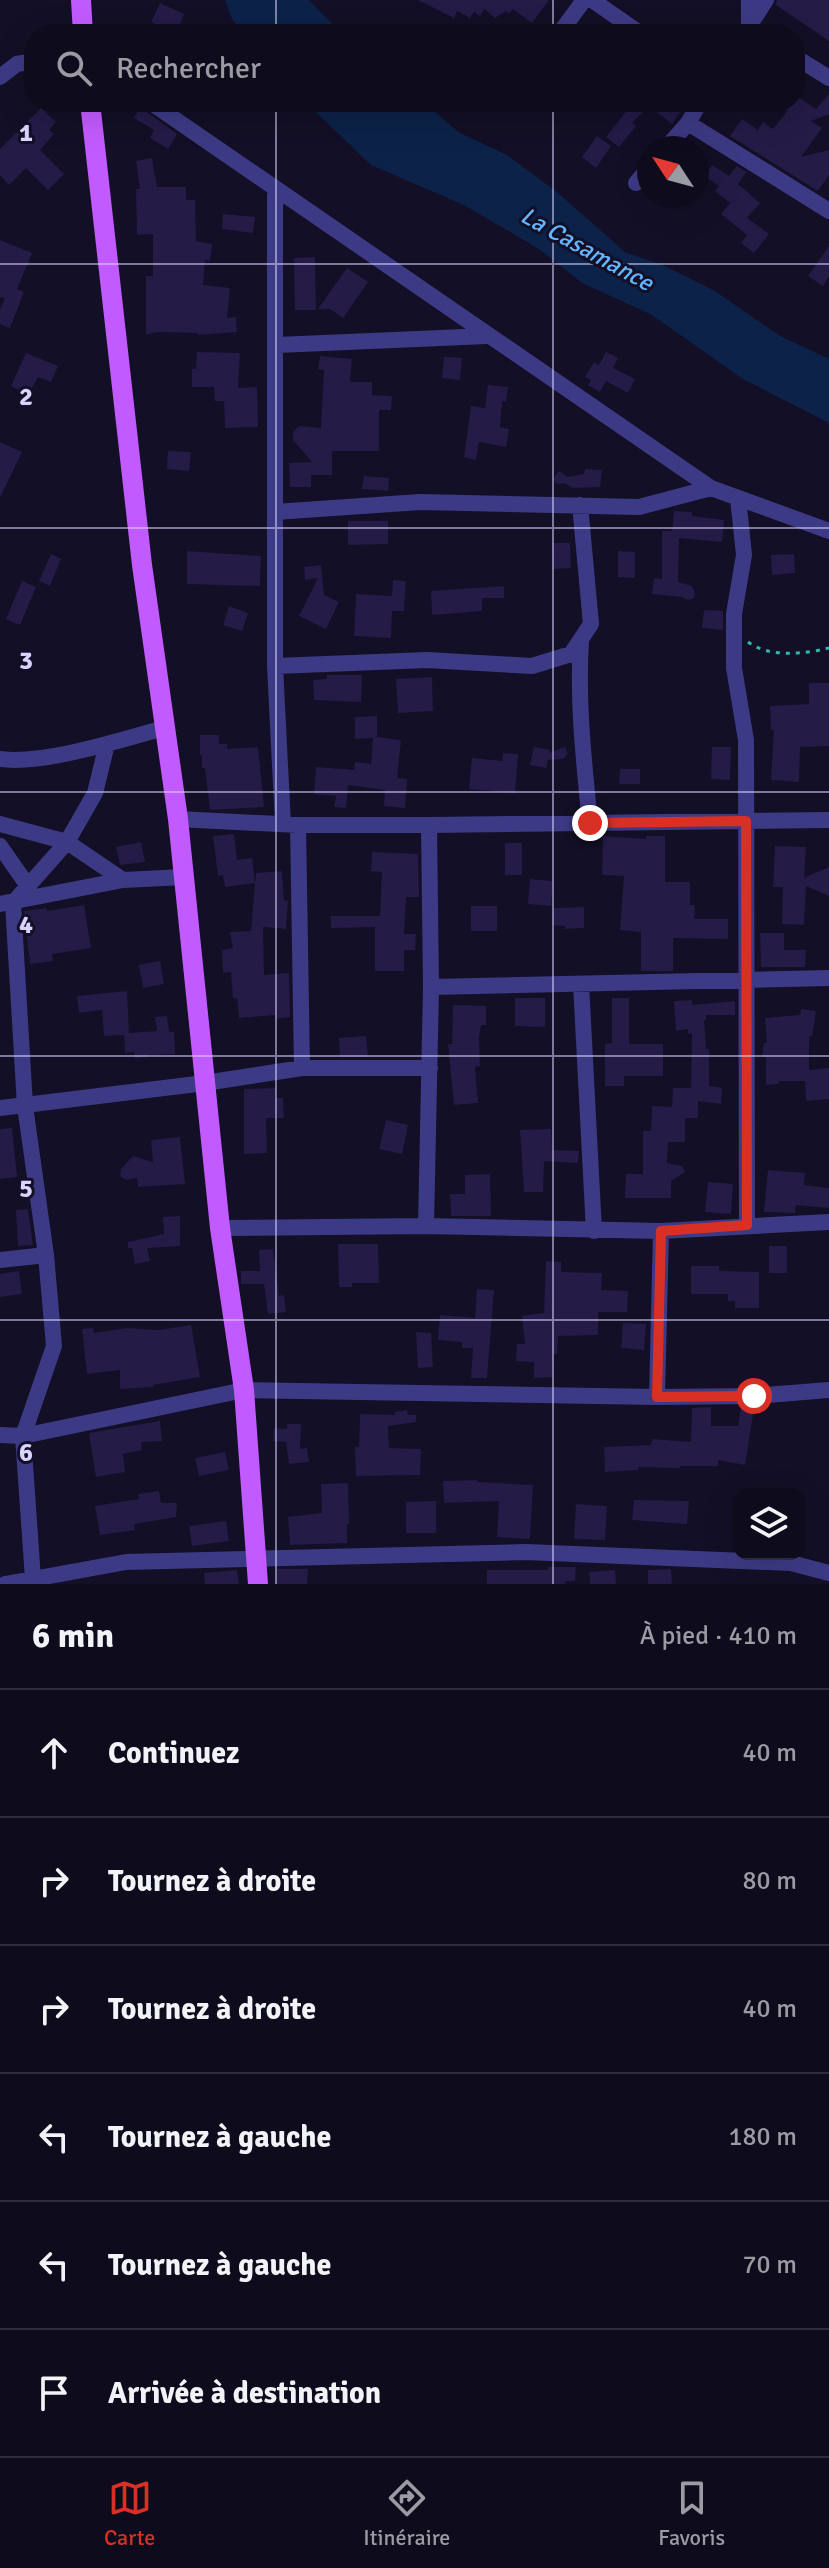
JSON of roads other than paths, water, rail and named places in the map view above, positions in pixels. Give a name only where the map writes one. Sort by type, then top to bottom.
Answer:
[{"type":"main road","points":[[81,0],[82,24]]},
{"type":"main road","points":[[91,112],[142,565],[178,819],[220,1228],[244,1390],[258,1584]]},
{"type":"street","points":[[749,0],[750,24]]},
{"type":"street","points":[[755,24],[766,0]]},
{"type":"street","points":[[565,24],[580,1],[623,24]]},
{"type":"street","points":[[0,77],[17,64],[24,63]]},
{"type":"street","points":[[805,63],[829,78]]},
{"type":"street","points":[[167,112],[275,190],[711,488],[829,531]]},
{"type":"street","points":[[677,136],[694,112]]},
{"type":"street","points":[[688,123],[829,211]]},
{"type":"street","points":[[275,190],[275,666],[291,824],[302,1068]]},
{"type":"street","points":[[277,345],[487,336]]},
{"type":"street","points":[[275,512],[420,502],[639,507],[711,488]]},
{"type":"street","points":[[738,498],[744,555],[734,614],[734,668],[746,740],[747,1225]]},
{"type":"street","points":[[275,666],[427,660],[532,666],[571,654],[591,624],[580,505]]},
{"type":"street","points":[[582,638],[580,716],[590,823]]},
{"type":"street","points":[[0,759],[18,762],[107,744],[164,728]]},
{"type":"street","points":[[6,904],[28,886],[67,842],[95,793],[107,744]]},
{"type":"street","points":[[178,819],[429,825],[829,820]]},
{"type":"street","points":[[0,824],[67,842],[123,880]]},
{"type":"street","points":[[426,1226],[431,987],[429,825]]},
{"type":"street","points":[[0,846],[28,886]]},
{"type":"street","points":[[6,904],[123,880],[184,877]]},
{"type":"street","points":[[6,904],[25,1106],[46,1255],[54,1346],[23,1436],[33,1579]]},
{"type":"street","points":[[431,987],[829,978]]},
{"type":"street","points":[[581,984],[594,1231]]},
{"type":"street","points":[[0,1108],[302,1068],[430,1068]]},
{"type":"street","points":[[220,1228],[426,1226],[661,1231],[829,1222]]},
{"type":"street","points":[[657,1397],[661,1231]]},
{"type":"street","points":[[0,1260],[46,1255]]},
{"type":"street","points":[[0,1435],[23,1436],[244,1390],[657,1397],[754,1396],[829,1390]]},
{"type":"street","points":[[5,1584],[126,1562],[526,1552],[791,1563],[829,1573]]},
{"type":"water","points":[[225,0],[309,0],[332,24],[236,24]]},
{"type":"water","name":"La Casamance","points":[[315,112],[435,112],[458,132],[507,155],[557,192],[625,252],[665,266],[715,291],[780,336],[829,359],[829,423],[743,379],[652,315],[582,283],[539,249],[464,205],[371,165]]}]
